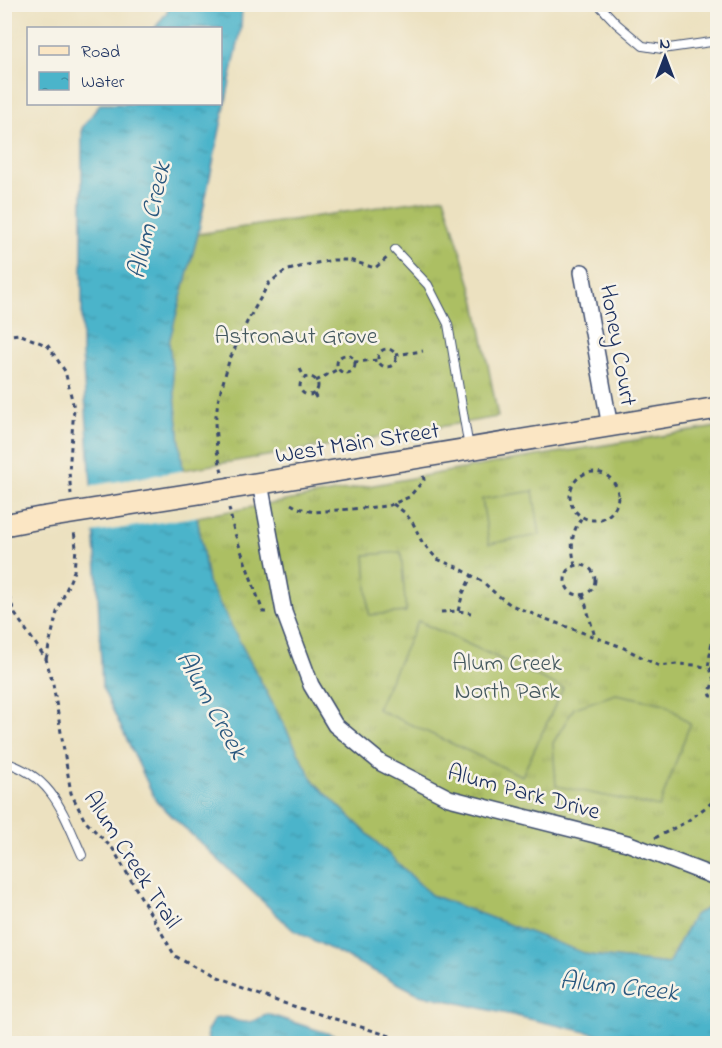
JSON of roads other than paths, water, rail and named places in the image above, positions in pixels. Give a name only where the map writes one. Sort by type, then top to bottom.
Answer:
[{"type":"main road","name":"West Main Street","points":[[4,525],[717,408]]},
{"type":"street","name":"Honey Court","points":[[582,272],[610,427]]},
{"type":"street","name":"Alum Park Drive","points":[[260,483],[284,612],[311,685],[335,725],[381,764],[449,798],[627,843],[717,878]]},
{"type":"lane","points":[[596,4],[643,46],[662,49],[717,41]]},
{"type":"lane","points":[[394,250],[428,285],[448,324],[469,449]]},
{"type":"lane","points":[[4,762],[18,766],[43,782],[58,803],[82,855]]},
{"type":"water","name":"Alum Creek","points":[[169,5],[242,5],[241,29],[198,234],[169,342],[183,470],[197,517],[208,582],[314,782],[431,895],[589,955],[668,964],[694,915],[710,907],[717,915],[717,1043],[635,1043],[419,994],[293,930],[156,801],[102,687],[97,570],[82,353],[82,128],[99,105],[222,105],[222,27],[156,27],[167,12]]},
{"type":"water","points":[[267,1014],[358,1043],[208,1043],[207,1031],[214,1019],[228,1017],[246,1022]]},
{"type":"park label","name":"Astronaut Grove","points":[[296,335]]},
{"type":"park label","name":"Alum Creek North Park","points":[[507,676]]}]
